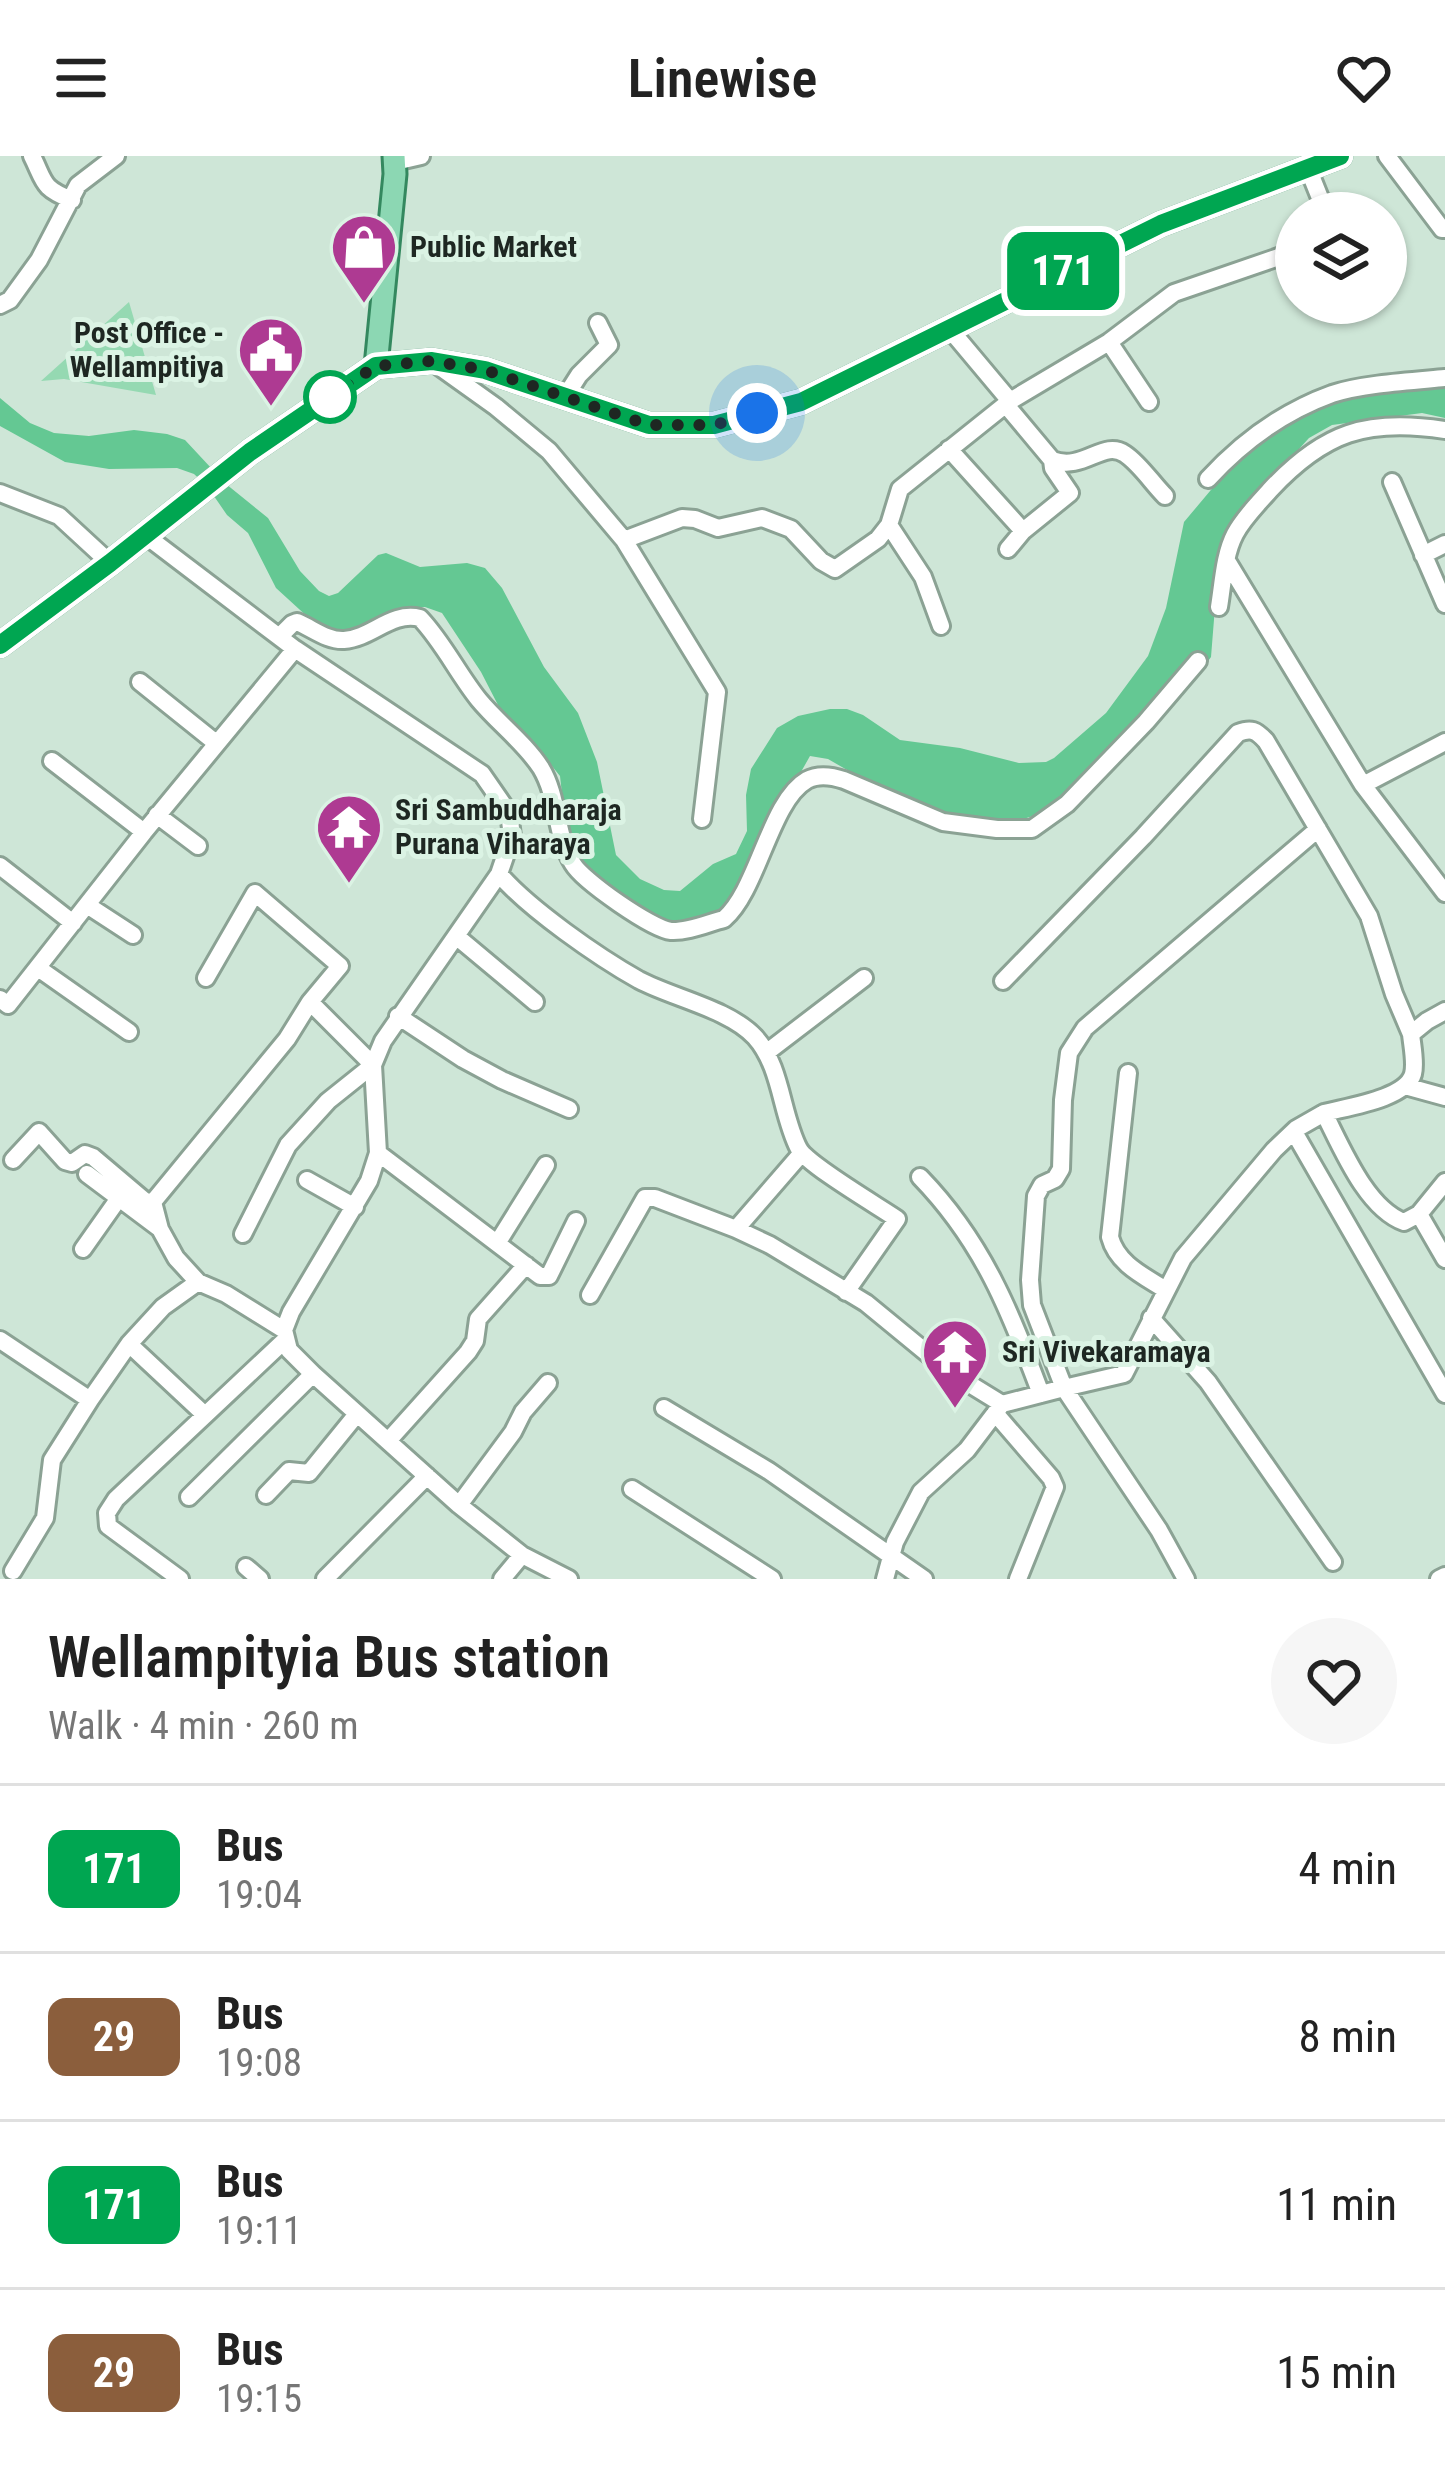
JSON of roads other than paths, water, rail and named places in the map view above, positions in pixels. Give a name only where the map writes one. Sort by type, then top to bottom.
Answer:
[{"type":"main road","points":[[0,645],[250,452],[376,366],[432,361],[485,370],[649,425],[714,425],[801,402],[1161,224],[1340,156]]},
{"type":"main road","points":[[376,366],[394,159]]},
{"type":"street","points":[[32,156],[41,181],[72,200]]},
{"type":"street","points":[[0,305],[10,300],[40,260],[78,185],[116,156]]},
{"type":"street","points":[[394,159],[421,156]]},
{"type":"street","points":[[1387,156],[1445,229]]},
{"type":"street","points":[[1308,168],[1318,192]]},
{"type":"street","points":[[624,541],[682,518],[718,528],[762,518],[791,530],[820,561],[835,569],[889,526],[900,489],[1008,403],[1109,342],[1174,293],[1275,258]]},
{"type":"street","points":[[565,397],[609,345],[598,323]]},
{"type":"street","points":[[948,327],[1052,460],[1070,493],[1008,549]]},
{"type":"street","points":[[1109,342],[1150,402]]},
{"type":"street","points":[[432,361],[549,451],[624,541],[718,692],[702,819]]},
{"type":"street","points":[[1208,479],[1230,455],[1306,405],[1337,392],[1445,378]]},
{"type":"street","points":[[1219,607],[1234,536],[1249,513],[1312,450],[1342,435],[1374,428],[1396,425],[1445,430]]},
{"type":"street","points":[[950,448],[1023,531]]},
{"type":"street","points":[[1052,460],[1076,464],[1108,449],[1122,451],[1165,496]]},
{"type":"street","points":[[1392,482],[1445,604]]},
{"type":"street","points":[[0,493],[59,516],[110,563]]},
{"type":"street","points":[[889,526],[923,577],[941,626]]},
{"type":"street","points":[[145,535],[295,649],[482,774],[508,813],[512,836],[499,874],[398,1016],[373,1065],[328,1101],[288,1145],[243,1234]]},
{"type":"street","points":[[1423,555],[1445,544]]},
{"type":"street","points":[[1227,561],[1363,785],[1445,892]]},
{"type":"street","points":[[280,636],[297,622],[343,640],[398,618],[420,617],[475,696],[538,764],[552,788],[573,865],[624,907],[662,929],[675,931],[731,914],[746,895],[755,864],[790,797],[810,778],[830,775],[943,822],[1032,829],[1067,804],[1198,662]]},
{"type":"street","points":[[3,1007],[295,649]]},
{"type":"street","points":[[140,682],[216,742]]},
{"type":"street","points":[[885,1579],[891,1555],[921,1492],[967,1450],[999,1408],[1124,1374],[1183,1258],[1274,1150],[1324,1113],[1393,1095],[1413,1075],[1411,1034],[1369,916],[1257,731],[1238,733],[1003,980]]},
{"type":"street","points":[[1363,785],[1445,742]]},
{"type":"street","points":[[52,761],[144,832]]},
{"type":"street","points":[[158,815],[199,846]]},
{"type":"street","points":[[1186,1579],[1159,1530],[1064,1388],[1032,1305],[1036,1196],[1061,1169],[1070,1053],[1085,1028],[1318,829]]},
{"type":"street","points":[[0,866],[73,923]]},
{"type":"street","points":[[499,874],[512,890],[641,981],[712,1010],[753,1034],[766,1053],[801,1154],[897,1219],[846,1292]]},
{"type":"street","points":[[154,1202],[340,966],[255,893],[206,978]]},
{"type":"street","points":[[86,905],[133,935]]},
{"type":"street","points":[[456,937],[536,1002]]},
{"type":"street","points":[[38,968],[129,1032]]},
{"type":"street","points":[[766,1053],[865,977]]},
{"type":"street","points":[[180,1579],[108,1526],[107,1513],[284,1335],[291,1312],[369,1181],[378,1153],[373,1065],[310,1002]]},
{"type":"street","points":[[1411,1034],[1445,1011]]},
{"type":"street","points":[[398,1016],[463,1059],[569,1109]]},
{"type":"street","points":[[1128,1073],[1111,1238],[1122,1261],[1166,1291]]},
{"type":"street","points":[[1405,1086],[1445,1097]]},
{"type":"street","points":[[1324,1113],[1371,1197],[1388,1216],[1404,1222],[1419,1214],[1445,1182]]},
{"type":"street","points":[[13,1160],[39,1132],[65,1161],[93,1156],[145,1201],[154,1202]]},
{"type":"street","points":[[1294,1132],[1445,1394]]},
{"type":"street","points":[[378,1153],[540,1276],[550,1276],[576,1221]]},
{"type":"street","points":[[736,1229],[801,1154]]},
{"type":"street","points":[[498,1242],[546,1165]]},
{"type":"street","points":[[87,1174],[160,1228]]},
{"type":"street","points":[[920,1177],[950,1208],[976,1246],[1042,1394]]},
{"type":"street","points":[[307,1180],[355,1207]]},
{"type":"street","points":[[83,1249],[119,1198]]},
{"type":"street","points":[[590,1295],[646,1198],[655,1198],[770,1245],[866,1303],[999,1408],[1052,1478],[1055,1487],[1018,1579]]},
{"type":"street","points":[[154,1202],[160,1228],[176,1258],[198,1282],[226,1294],[284,1335],[289,1350],[313,1374],[459,1505],[522,1556],[563,1578]]},
{"type":"street","points":[[1419,1214],[1445,1259]]},
{"type":"street","points":[[388,1441],[468,1352],[478,1319],[526,1265]]},
{"type":"street","points":[[8,1571],[45,1518],[52,1460],[90,1400],[129,1344],[163,1307],[198,1282]]},
{"type":"street","points":[[1151,1318],[1208,1382],[1334,1562]]},
{"type":"street","points":[[0,1340],[90,1400]]},
{"type":"street","points":[[129,1344],[205,1415]]},
{"type":"street","points":[[189,1497],[313,1374]]},
{"type":"street","points":[[459,1505],[548,1383]]},
{"type":"street","points":[[664,1408],[769,1471],[924,1579]]},
{"type":"street","points":[[266,1495],[289,1471],[309,1473],[357,1414]]},
{"type":"street","points":[[326,1579],[427,1476]]},
{"type":"street","points":[[632,1490],[772,1579]]},
{"type":"street","points":[[502,1579],[522,1556]]},
{"type":"place","name":"Public Market","points":[[364,306]]},
{"type":"place","name":"Post Office - Wellampitiya","points":[[271,409]]},
{"type":"place","name":"Sri Sambuddharaja Purana Viharaya","points":[[349,886]]},
{"type":"place","name":"Sri Vivekaramaya","points":[[955,1411]]}]
